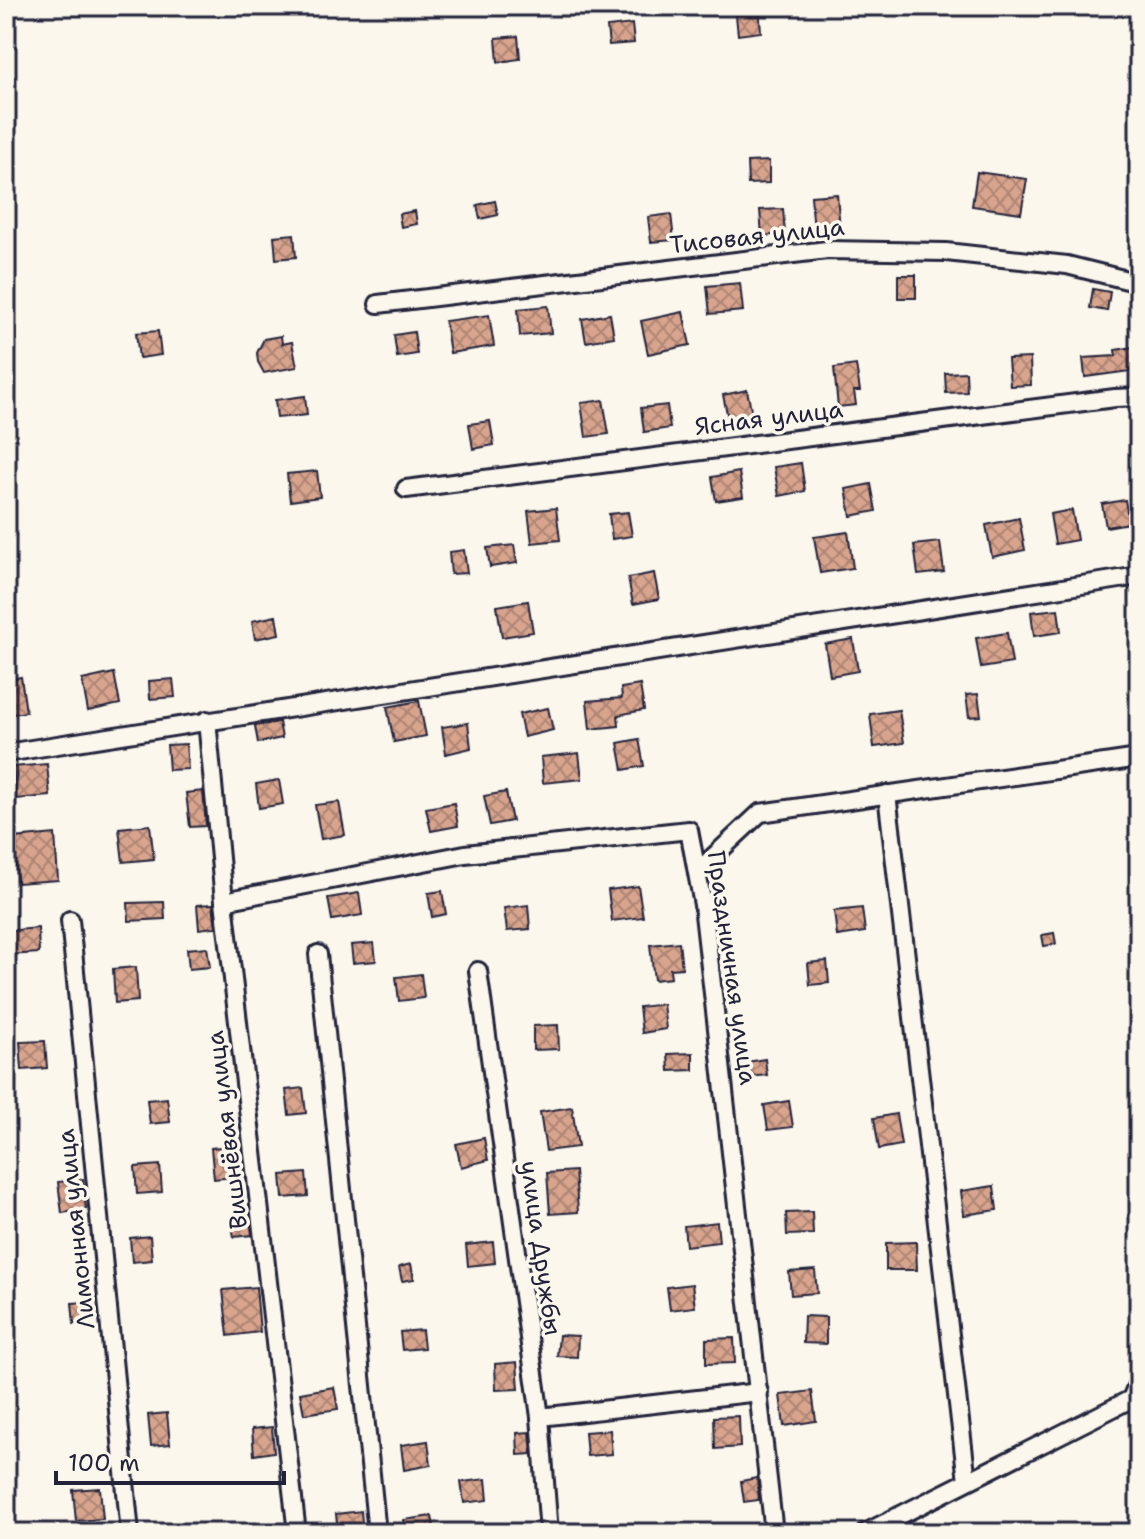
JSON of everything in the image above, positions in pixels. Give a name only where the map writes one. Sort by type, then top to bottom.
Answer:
[{"type":"street","name":"Тисовая улица","points":[[378,304],[827,250],[946,252],[1067,265],[1139,283]]},
{"type":"street","name":"Ясная улица","points":[[406,489],[1139,397]]},
{"type":"street","points":[[6,753],[1139,576]]},
{"type":"street","name":"Вишнёвая улица","points":[[207,720],[224,901],[297,1533]]},
{"type":"street","points":[[697,872],[760,813],[1139,758]]},
{"type":"street","points":[[887,794],[967,1481]]},
{"type":"street","name":"Праздничная улица","points":[[224,901],[465,854],[689,830],[705,920],[774,1533]]},
{"type":"street","name":"Лимонная улица","points":[[70,920],[130,1533]]},
{"type":"street","points":[[318,954],[377,1533]]},
{"type":"street","name":"улица Дружбы","points":[[478,971],[540,1417],[549,1533]]},
{"type":"street","points":[[865,1533],[1131,1399],[1139,1380]]},
{"type":"street","points":[[540,1417],[759,1392]]},
{"type":"building","points":[[735,6],[759,6],[761,32],[738,35]]},
{"type":"building","points":[[632,24],[634,43],[609,45],[607,27]]},
{"type":"building","points":[[518,36],[520,59],[498,62],[496,38]]},
{"type":"building","points":[[769,161],[769,183],[748,184],[747,162]]},
{"type":"building","points":[[977,172],[1027,179],[1021,213],[972,206]]},
{"type":"building","points":[[837,194],[840,229],[814,231],[811,196]]},
{"type":"building","points":[[495,201],[498,215],[480,219],[477,205]]},
{"type":"building","points":[[783,209],[785,234],[762,236],[760,210]]},
{"type":"building","points":[[415,211],[417,224],[401,227],[399,214]]},
{"type":"building","points":[[671,214],[674,240],[651,242],[648,217]]},
{"type":"building","points":[[294,234],[296,257],[276,259],[274,236]]},
{"type":"building","points":[[898,275],[916,275],[916,298],[898,298]]},
{"type":"building","points":[[740,283],[743,311],[710,314],[707,286]]},
{"type":"building","points":[[1093,289],[1110,292],[1107,311],[1090,308]]},
{"type":"building","points":[[548,306],[551,333],[520,336],[518,309]]},
{"type":"building","points":[[683,312],[690,345],[648,354],[641,321]]},
{"type":"building","points":[[610,314],[614,337],[586,342],[582,319]]},
{"type":"building","points":[[489,315],[494,346],[450,353],[445,321]]},
{"type":"building","points":[[158,331],[161,355],[139,358],[136,333]]},
{"type":"building","points":[[414,332],[417,354],[397,357],[394,335]]},
{"type":"building","points":[[281,336],[282,344],[292,342],[297,367],[264,373],[257,353],[264,339]]},
{"type":"building","points":[[1134,347],[1138,370],[1085,377],[1083,358],[1116,356],[1115,350]]},
{"type":"building","points":[[1030,358],[1031,385],[1010,386],[1008,359]]},
{"type":"building","points":[[856,365],[860,391],[854,391],[856,405],[838,407],[834,368]]},
{"type":"building","points":[[966,372],[967,392],[946,393],[945,373]]},
{"type":"building","points":[[747,390],[753,419],[729,423],[723,395]]},
{"type":"building","points":[[305,396],[307,415],[277,418],[275,400]]},
{"type":"building","points":[[603,400],[609,434],[586,437],[581,403]]},
{"type":"building","points":[[667,405],[670,428],[644,432],[641,408]]},
{"type":"building","points":[[490,421],[494,445],[473,449],[469,424]]},
{"type":"building","points":[[801,463],[805,491],[779,496],[774,467]]},
{"type":"building","points":[[317,471],[320,497],[290,501],[287,474]]},
{"type":"building","points":[[739,472],[743,497],[716,501],[712,477]]},
{"type":"building","points":[[871,484],[876,511],[851,516],[846,489]]},
{"type":"building","points":[[1125,500],[1129,523],[1106,527],[1102,504]]},
{"type":"building","points":[[556,508],[560,540],[532,543],[528,511]]},
{"type":"building","points":[[1072,510],[1077,540],[1055,544],[1050,514]]},
{"type":"building","points":[[628,512],[632,536],[612,539],[609,514]]},
{"type":"building","points":[[1019,518],[1025,550],[992,557],[986,525]]},
{"type":"building","points":[[848,532],[853,568],[820,573],[814,537]]},
{"type":"building","points":[[940,542],[944,572],[918,575],[914,545]]},
{"type":"building","points":[[514,545],[517,563],[490,567],[487,548]]},
{"type":"building","points":[[464,550],[467,573],[451,574],[449,552]]},
{"type":"building","points":[[654,573],[659,599],[633,604],[628,578]]},
{"type":"building","points":[[528,601],[533,632],[502,637],[497,606]]},
{"type":"building","points":[[1058,609],[1061,632],[1034,636],[1031,612]]},
{"type":"building","points":[[276,616],[279,634],[255,639],[252,621]]},
{"type":"building","points":[[1007,633],[1012,663],[981,668],[976,638]]},
{"type":"building","points":[[853,639],[858,671],[830,676],[825,644]]},
{"type":"building","points":[[114,673],[120,704],[88,711],[82,680]]},
{"type":"building","points":[[21,677],[26,712],[6,715],[6,680]]},
{"type":"building","points":[[173,679],[175,697],[150,699],[149,681]]},
{"type":"building","points":[[640,685],[644,710],[618,715],[619,726],[590,729],[587,701],[622,698],[621,688]]},
{"type":"building","points":[[978,694],[981,716],[969,717],[966,695]]},
{"type":"building","points":[[419,701],[426,736],[394,742],[387,707]]},
{"type":"building","points":[[548,708],[553,730],[524,737],[519,714]]},
{"type":"building","points":[[899,710],[904,743],[874,747],[870,714]]},
{"type":"building","points":[[279,722],[282,738],[258,743],[255,726]]},
{"type":"building","points":[[468,723],[471,748],[446,754],[442,727]]},
{"type":"building","points":[[639,739],[644,766],[623,770],[618,743]]},
{"type":"building","points":[[186,744],[188,769],[169,770],[167,745]]},
{"type":"building","points":[[579,753],[582,779],[543,783],[541,757]]},
{"type":"building","points":[[47,764],[50,796],[16,799],[13,767]]},
{"type":"building","points":[[279,780],[283,804],[259,808],[256,784]]},
{"type":"building","points":[[203,791],[206,826],[190,827],[186,793]]},
{"type":"building","points":[[506,792],[512,821],[490,825],[484,796]]},
{"type":"building","points":[[339,802],[345,835],[321,839],[315,805]]},
{"type":"building","points":[[454,803],[458,826],[431,831],[426,808]]},
{"type":"building","points":[[150,825],[154,859],[123,862],[119,828]]},
{"type":"building","points":[[55,834],[58,880],[17,883],[14,838]]},
{"type":"building","points":[[638,886],[643,917],[612,921],[608,890]]},
{"type":"building","points":[[442,891],[446,914],[432,917],[428,893]]},
{"type":"building","points":[[359,893],[362,915],[332,920],[328,898]]},
{"type":"building","points":[[164,902],[165,919],[129,921],[128,903]]},
{"type":"building","points":[[213,904],[216,927],[199,929],[197,905]]},
{"type":"building","points":[[528,905],[530,929],[507,931],[504,908]]},
{"type":"building","points":[[862,908],[865,932],[837,936],[834,911]]},
{"type":"building","points":[[38,928],[39,953],[9,955],[7,931]]},
{"type":"building","points":[[1054,933],[1056,944],[1044,946],[1042,935]]},
{"type":"building","points":[[679,942],[682,968],[670,969],[671,978],[654,980],[650,945]]},
{"type":"building","points":[[374,943],[376,961],[353,963],[351,945]]},
{"type":"building","points":[[207,947],[210,967],[189,969],[187,949]]},
{"type":"building","points":[[827,961],[829,983],[810,985],[808,963]]},
{"type":"building","points":[[136,967],[138,1001],[115,1003],[113,969]]},
{"type":"building","points":[[421,974],[424,998],[399,1001],[396,977]]},
{"type":"building","points":[[663,1004],[666,1029],[642,1033],[639,1007]]},
{"type":"building","points":[[558,1025],[559,1049],[533,1050],[533,1026]]},
{"type":"building","points":[[45,1041],[47,1068],[22,1070],[20,1042]]},
{"type":"building","points":[[693,1053],[693,1070],[669,1071],[668,1054]]},
{"type":"building","points":[[765,1059],[767,1075],[749,1077],[747,1062]]},
{"type":"building","points":[[303,1088],[306,1113],[289,1115],[286,1090]]},
{"type":"building","points":[[167,1098],[170,1122],[150,1124],[147,1100]]},
{"type":"building","points":[[789,1101],[793,1127],[768,1130],[764,1105]]},
{"type":"building","points":[[572,1107],[578,1147],[546,1151],[540,1112]]},
{"type":"building","points":[[896,1114],[901,1145],[879,1149],[874,1118]]},
{"type":"building","points":[[484,1138],[488,1160],[461,1167],[456,1144]]},
{"type":"building","points":[[241,1145],[245,1176],[214,1179],[211,1148]]},
{"type":"building","points":[[160,1165],[162,1192],[137,1194],[135,1167]]},
{"type":"building","points":[[575,1171],[578,1212],[550,1214],[547,1173]]},
{"type":"building","points":[[306,1173],[308,1196],[283,1198],[281,1175]]},
{"type":"building","points":[[83,1179],[86,1209],[62,1213],[58,1182]]},
{"type":"building","points":[[994,1186],[997,1210],[964,1215],[961,1191]]},
{"type":"building","points":[[812,1212],[813,1234],[787,1235],[786,1213]]},
{"type":"building","points":[[250,1218],[252,1235],[234,1237],[231,1220]]},
{"type":"building","points":[[717,1222],[719,1242],[686,1246],[684,1226]]},
{"type":"building","points":[[150,1236],[152,1260],[132,1262],[130,1238]]},
{"type":"building","points":[[493,1242],[495,1263],[468,1266],[466,1245]]},
{"type":"building","points":[[916,1242],[917,1270],[886,1270],[886,1243]]},
{"type":"building","points":[[411,1264],[414,1279],[402,1281],[399,1267]]},
{"type":"building","points":[[815,1270],[817,1293],[791,1295],[789,1272]]},
{"type":"building","points":[[692,1284],[695,1307],[670,1310],[667,1287]]},
{"type":"building","points":[[256,1287],[260,1332],[228,1336],[223,1290]]},
{"type":"building","points":[[88,1302],[90,1323],[74,1324],[72,1303]]},
{"type":"building","points":[[804,1316],[826,1317],[826,1344],[803,1343]]},
{"type":"building","points":[[422,1330],[424,1348],[402,1350],[400,1332]]},
{"type":"building","points":[[559,1335],[578,1336],[577,1357],[557,1356]]},
{"type":"building","points":[[734,1338],[735,1363],[706,1364],[706,1339]]},
{"type":"building","points":[[517,1362],[519,1389],[496,1390],[495,1364]]},
{"type":"building","points":[[334,1387],[338,1409],[304,1414],[300,1393]]},
{"type":"building","points":[[812,1391],[816,1421],[784,1426],[780,1395]]},
{"type":"building","points":[[167,1413],[170,1444],[151,1446],[148,1415]]},
{"type":"building","points":[[739,1416],[740,1447],[715,1449],[714,1417]]},
{"type":"building","points":[[272,1427],[274,1452],[254,1455],[252,1429]]},
{"type":"building","points":[[610,1430],[612,1454],[587,1456],[585,1432]]},
{"type":"building","points":[[530,1432],[532,1454],[518,1455],[517,1433]]},
{"type":"building","points":[[428,1441],[431,1465],[404,1470],[401,1445]]},
{"type":"building","points":[[757,1478],[759,1500],[744,1502],[741,1481]]},
{"type":"building","points":[[486,1479],[488,1500],[464,1503],[461,1482]]},
{"type":"building","points":[[100,1488],[103,1519],[76,1521],[73,1490]]},
{"type":"building","points":[[361,1511],[363,1533],[338,1533],[336,1514]]},
{"type":"building","points":[[432,1516],[435,1533],[406,1533],[404,1520]]}]
